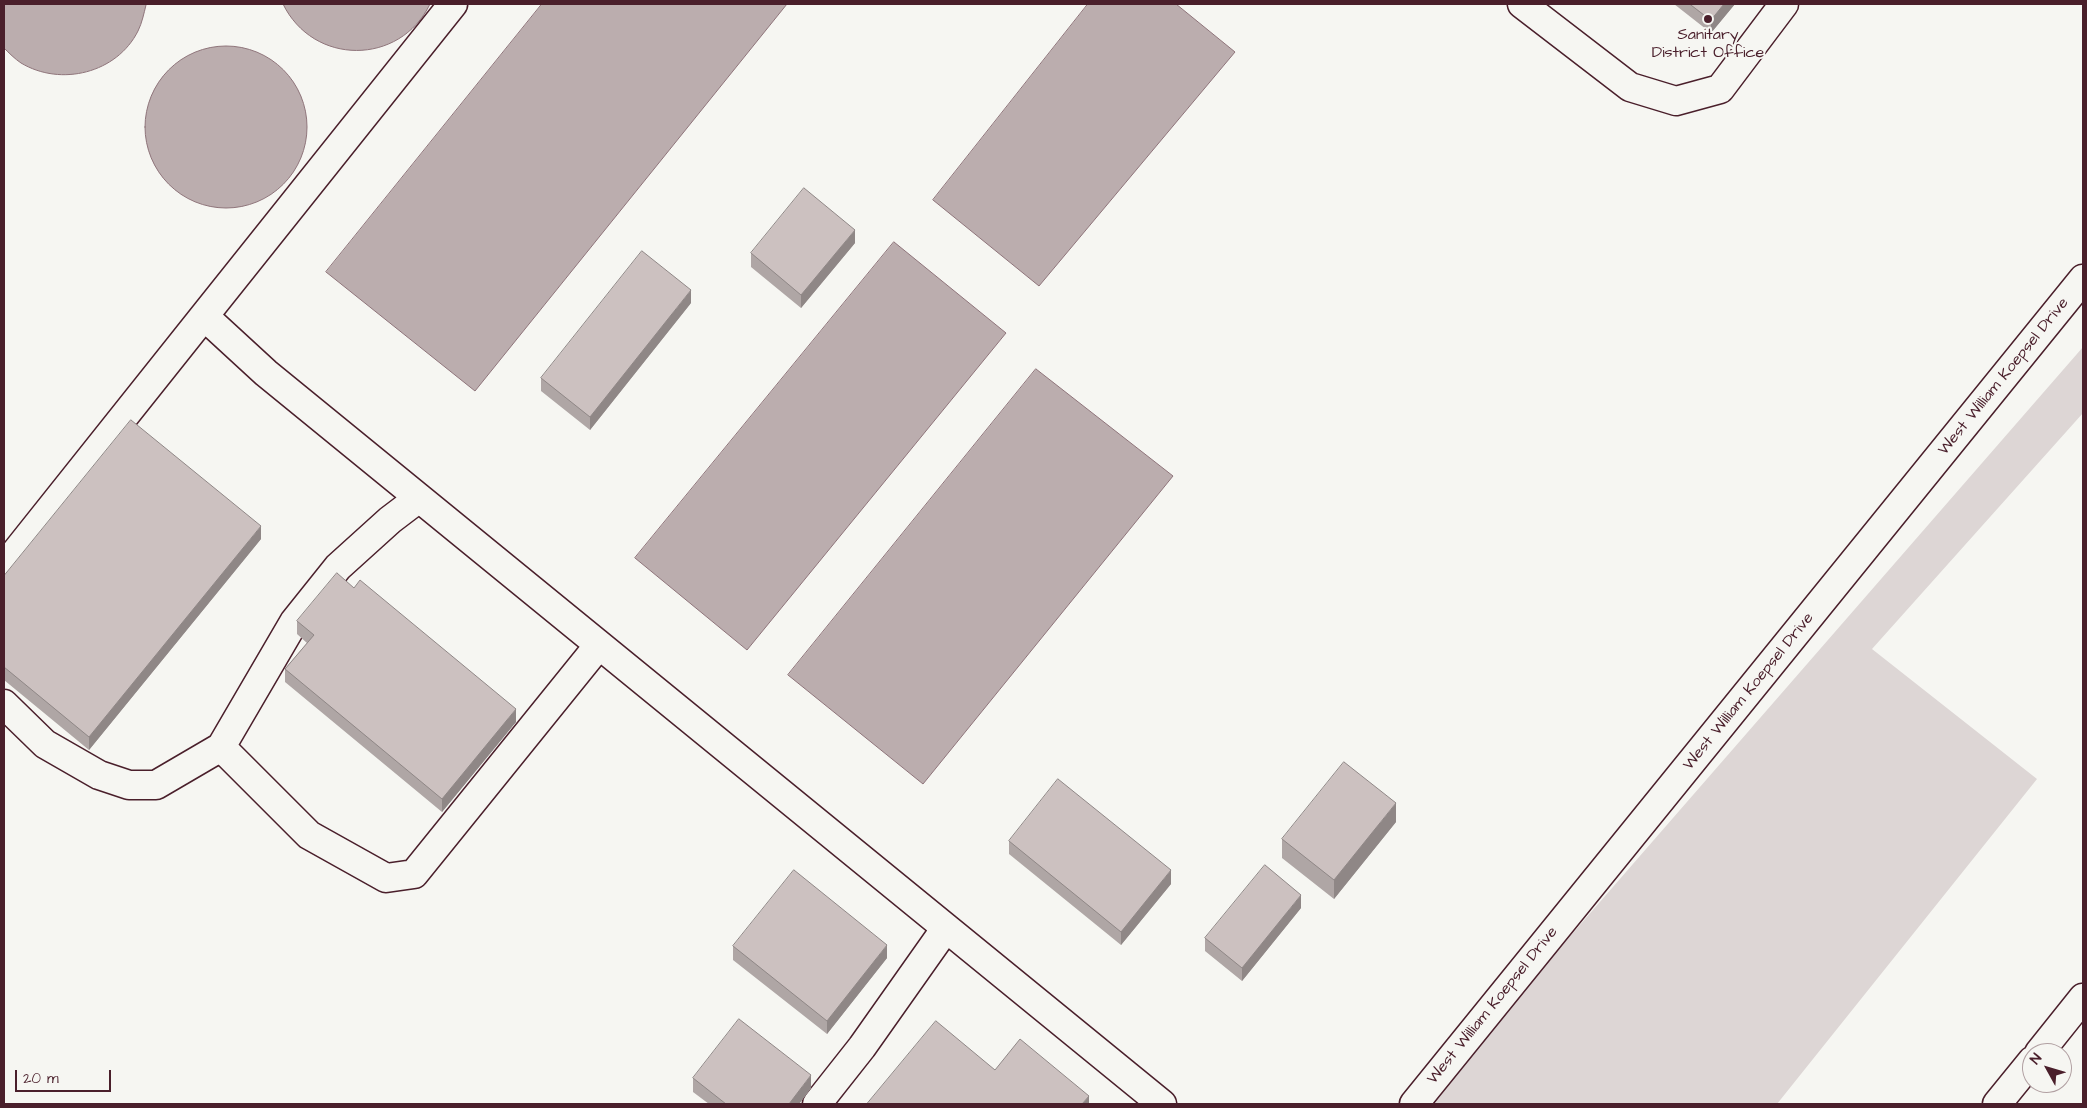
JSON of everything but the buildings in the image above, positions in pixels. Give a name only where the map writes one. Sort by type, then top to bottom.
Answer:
[{"type":"street","points":[[4,567],[453,4]]},
{"type":"street","points":[[1522,4],[1630,87],[1676,101],[1720,89],[1784,4]]},
{"type":"street","name":"West William Koepsel Drive","points":[[1414,1104],[2083,279]]},
{"type":"street","points":[[204,316],[266,374],[1162,1104]]},
{"type":"street","points":[[4,704],[45,744],[99,775],[129,785],[156,785],[221,747],[294,622],[316,594],[338,567],[390,520],[419,498]]},
{"type":"street","points":[[221,747],[309,835],[386,878],[414,874],[599,645]]},
{"type":"street","points":[[817,1104],[862,1047],[946,928]]},
{"type":"street","points":[[2047,1043],[2083,998]]},
{"type":"street","points":[[1997,1104],[2022,1073]]},
{"type":"shaded area","points":[[4,4],[146,5],[138,31],[129,45],[116,57],[102,66],[87,72],[53,74],[21,63],[4,48]]},
{"type":"shaded area","points":[[283,4],[430,4],[416,24],[399,39],[378,48],[356,50],[335,48],[314,39],[297,24]]},
{"type":"shaded area","points":[[542,4],[787,4],[475,391],[326,272]]},
{"type":"shaded area","points":[[1088,4],[1176,4],[1235,52],[1039,286],[933,200]]},
{"type":"shaded area","points":[[226,46],[257,52],[283,70],[301,96],[307,127],[301,158],[283,184],[257,202],[226,208],[195,202],[169,184],[151,158],[145,127],[151,96],[169,70],[195,52]]},
{"type":"shaded area","points":[[894,242],[1006,333],[747,650],[635,558]]},
{"type":"shaded area","points":[[2083,347],[2083,413],[1872,649],[2037,779],[1777,1104],[1424,1104]]},
{"type":"shaded area","points":[[1036,369],[1173,476],[923,784],[788,675]]},
{"type":"place","name":"Sanitary District Office","points":[[1708,19]]}]
